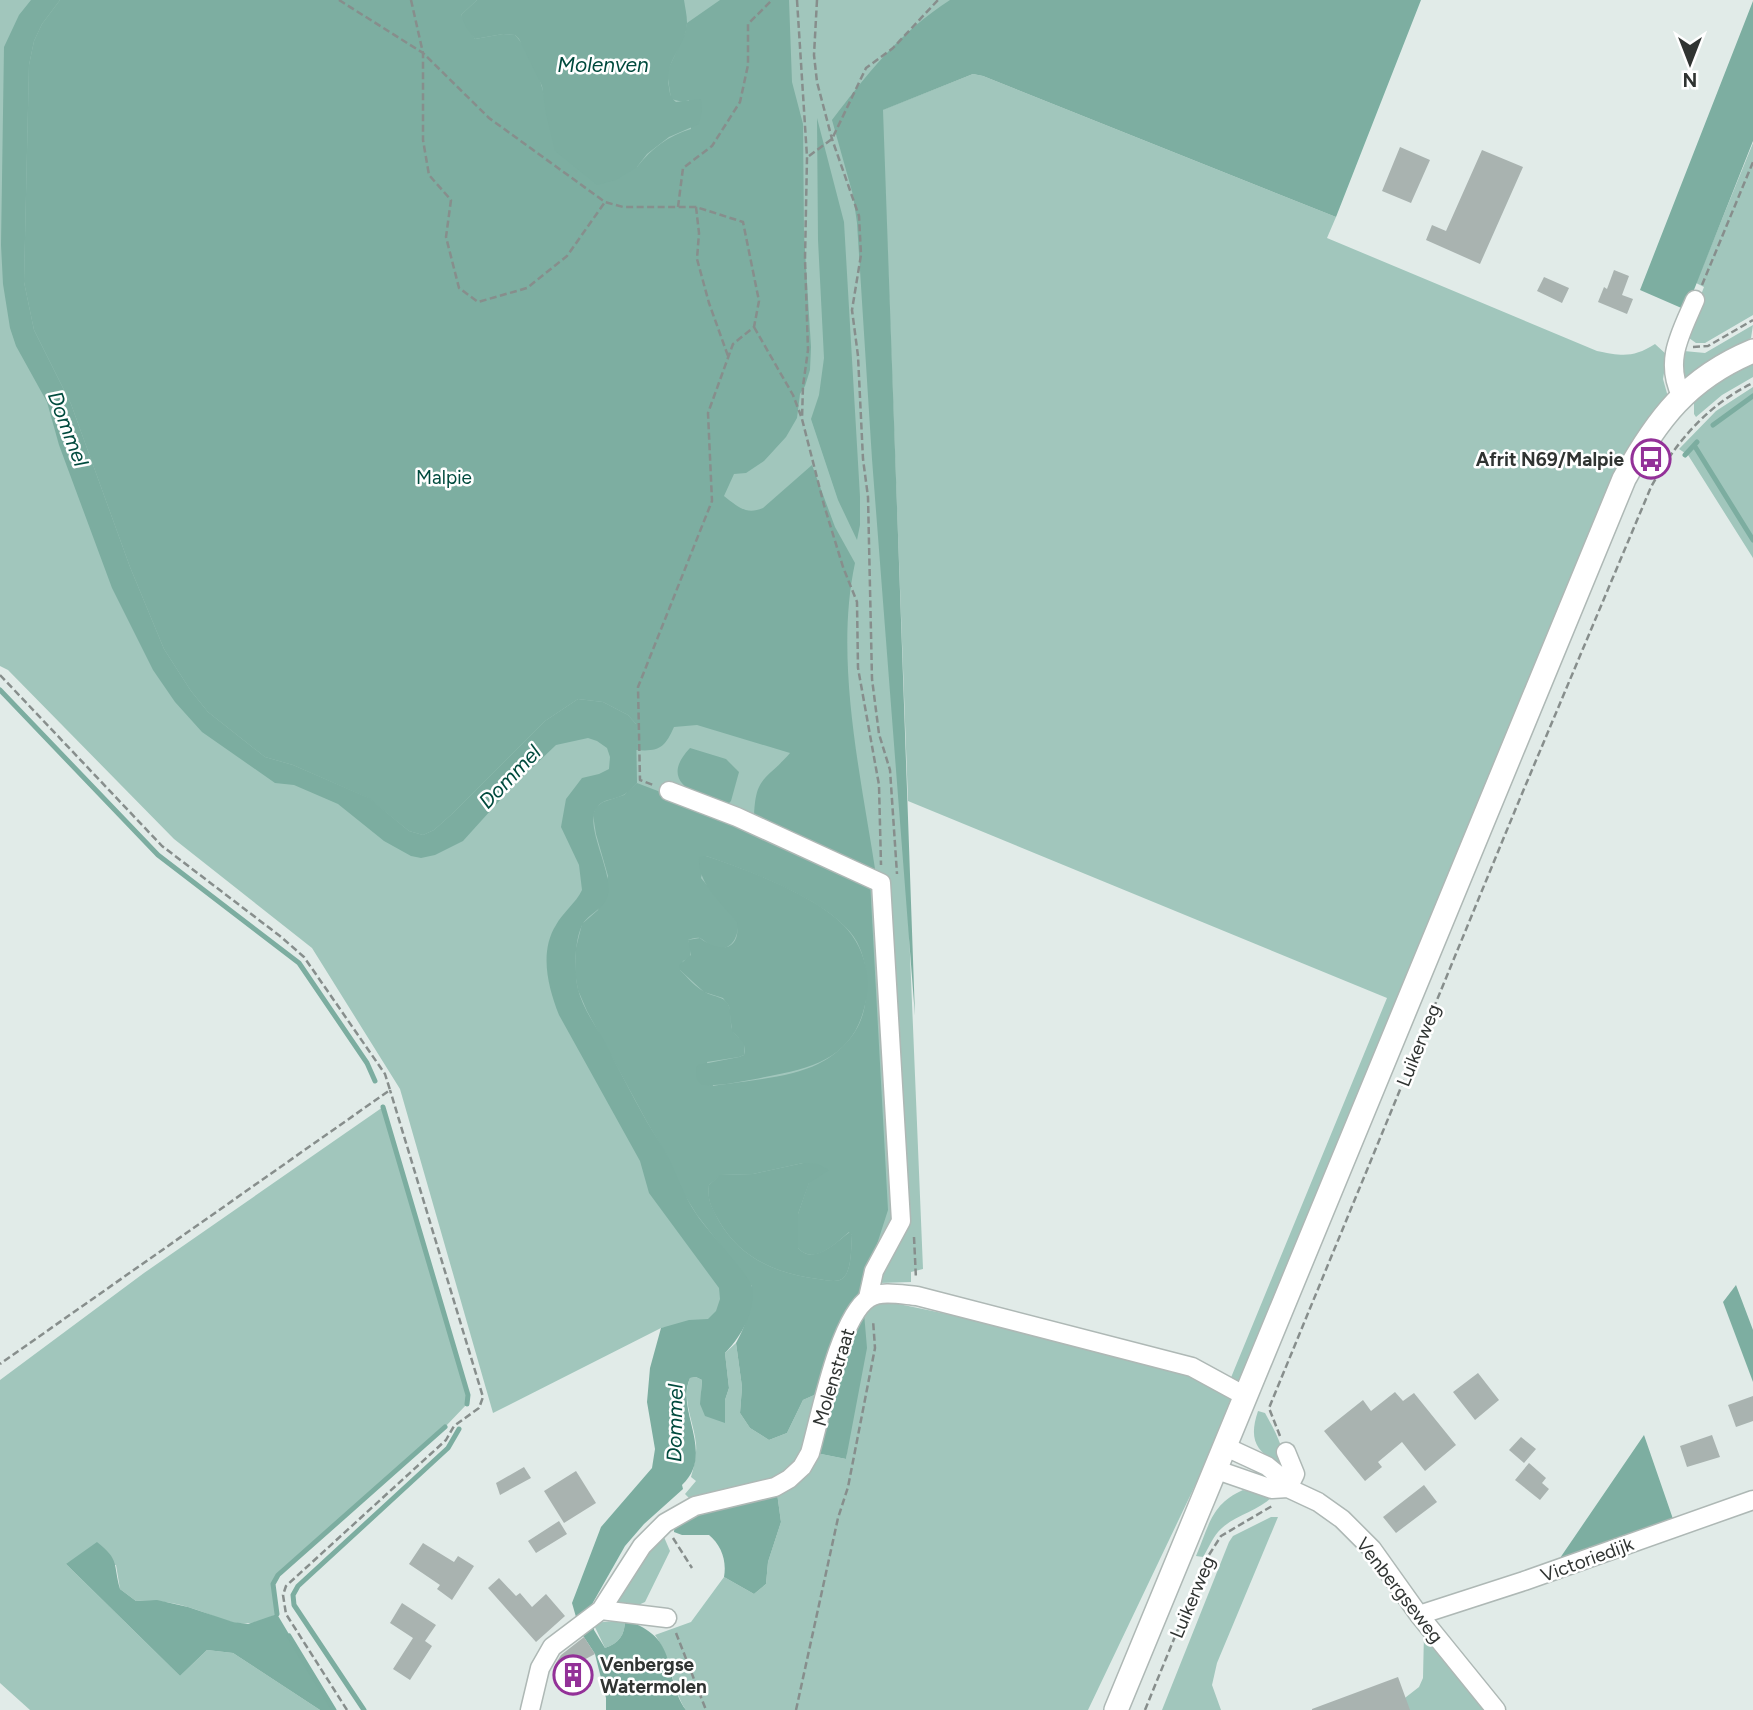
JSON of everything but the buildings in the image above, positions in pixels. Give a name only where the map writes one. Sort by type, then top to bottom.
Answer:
[{"type":"main road","name":"Luikerweg","points":[[1116,1710],[1624,479],[1644,442],[1681,395],[1722,366],[1753,351]]},
{"type":"street","points":[[1681,395],[1674,381],[1673,367],[1677,343],[1695,300]]},
{"type":"street","points":[[669,791],[889,881]]},
{"type":"street","name":"Molenstraat","points":[[530,1710],[540,1668],[552,1647],[590,1618],[642,1546],[665,1523],[695,1506],[775,1487],[802,1467],[810,1453],[843,1336],[854,1315],[868,1298],[874,1271],[901,1221],[889,881]]},
{"type":"street","points":[[868,1298],[880,1294],[917,1296],[1192,1367],[1247,1397]]},
{"type":"street","name":"Venbergseweg","points":[[1226,1447],[1267,1466],[1279,1475],[1288,1488],[1342,1519],[1372,1549],[1419,1615],[1496,1710]]},
{"type":"street","points":[[1286,1452],[1294,1474],[1288,1488]]},
{"type":"street","name":"Venbergseweg","points":[[1217,1470],[1272,1489],[1288,1488]]},
{"type":"street","name":"Victoriedijk","points":[[1419,1615],[1753,1500]]},
{"type":"street","points":[[590,1618],[667,1618]]},
{"type":"path","points":[[339,0],[423,53],[489,118],[605,202],[623,207],[696,207],[743,222],[759,302],[754,327],[733,344],[708,413],[712,501],[638,687],[640,780],[669,791]]},
{"type":"path","points":[[411,0],[423,53],[423,141],[429,175],[451,200],[446,237],[459,288],[478,302],[527,288],[567,256],[605,202]]},
{"type":"path","points":[[678,207],[682,168],[712,146],[740,102],[748,65],[748,24],[772,0]]},
{"type":"path","points":[[797,0],[807,157],[805,259],[808,350],[802,419]]},
{"type":"path","points":[[817,0],[814,55],[817,82],[832,139],[859,216],[861,255],[852,310],[868,497],[872,679],[879,734],[890,770],[889,881]]},
{"type":"path","points":[[807,157],[832,139],[866,68],[893,48],[938,0]]},
{"type":"path","points":[[1695,300],[1753,162]]},
{"type":"path","points":[[696,207],[699,233],[697,259],[709,303],[729,356]]},
{"type":"path","points":[[1677,343],[1696,347],[1708,346],[1753,320]]},
{"type":"path","points":[[754,327],[793,396],[802,419],[824,505],[857,602],[858,668],[879,785],[889,881]]},
{"type":"path","name":"Luikerweg","points":[[1286,1452],[1269,1408],[1651,487],[1664,462],[1696,423],[1718,404],[1753,383]]},
{"type":"path","points":[[0,675],[162,846],[304,957],[385,1074],[483,1396],[479,1408],[454,1426],[446,1440],[286,1586],[283,1595],[286,1614],[347,1710]]},
{"type":"path","points":[[0,1364],[390,1090]]},
{"type":"path","points":[[796,1710],[838,1518],[848,1487],[875,1348],[874,1324],[868,1298]]},
{"type":"path","name":"Luikerweg","points":[[1145,1710],[1207,1558],[1221,1536],[1268,1510],[1288,1488]]},
{"type":"path","points":[[665,1523],[692,1567]]},
{"type":"path","points":[[667,1618],[681,1642],[706,1710]]},
{"type":"green space","name":"Malpie","points":[[0,0],[1412,0],[983,67],[875,107],[923,1269],[911,1272],[911,1282],[879,1283],[742,1317],[661,1328],[493,1413],[400,1089],[312,948],[174,839],[8,670],[0,666]]},
{"type":"green space","points":[[60,0],[477,0],[461,15],[475,39],[503,34],[515,35],[533,63],[544,95],[637,167],[661,143],[691,129],[689,100],[683,102],[671,99],[667,72],[687,23],[720,0],[789,0],[792,82],[803,124],[804,235],[810,370],[800,394],[797,418],[786,437],[764,461],[746,473],[734,474],[724,496],[747,510],[763,508],[812,465],[835,527],[855,563],[849,600],[848,679],[857,759],[876,875],[754,819],[759,786],[790,753],[697,725],[674,727],[661,747],[636,750],[636,724],[628,715],[603,702],[578,699],[545,721],[453,813],[434,830],[423,835],[409,831],[368,798],[293,765],[265,757],[208,712],[164,649],[130,567],[71,404],[34,330],[24,282],[29,65],[34,41],[42,24]]},
{"type":"green space","points":[[950,0],[1421,0],[1336,217],[983,76],[973,74],[883,110],[915,1016],[872,459],[857,223],[853,195],[832,120],[900,40]]},
{"type":"green space","points":[[1753,1],[1753,141],[1686,310],[1640,290]]},
{"type":"green space","points":[[973,74],[1336,217],[1327,238],[1597,351],[1627,355],[1655,344],[1667,355],[1663,379],[1668,397],[1239,1385],[1230,1380],[1387,998],[908,801],[882,110]]},
{"type":"green space","points":[[817,118],[844,222],[860,497],[857,540],[838,500],[811,419],[819,395],[824,358],[818,240]]},
{"type":"green space","points":[[1753,143],[1753,315],[1705,343],[1696,343],[1689,338],[1692,318],[1704,287],[1696,283]]},
{"type":"green space","points":[[1753,325],[1751,338],[1684,379],[1679,366],[1684,351],[1705,353]]},
{"type":"green space","points":[[1753,363],[1753,377],[1722,395],[1696,417],[1694,401],[1730,375]]},
{"type":"green space","points":[[1753,387],[1753,558],[1688,455],[1679,449],[1716,411]]},
{"type":"green space","points":[[690,748],[726,759],[739,772],[731,801],[725,807],[693,792],[679,779],[681,760]]},
{"type":"green space","points":[[637,783],[736,821],[870,881],[888,1210],[864,1294],[821,1392],[803,1400],[787,1433],[769,1440],[750,1428],[740,1413],[742,1387],[736,1343],[748,1316],[752,1286],[697,1215],[679,1186],[666,1154],[578,990],[575,973],[576,948],[582,924],[598,910],[608,876],[593,815],[596,807],[603,802],[624,795]],"holes":[[[706,856],[789,889],[830,914],[846,927],[857,942],[866,972],[863,1014],[849,1040],[827,1059],[794,1073],[713,1086],[707,1062],[744,1055],[745,1044],[732,1029],[727,1003],[722,998],[701,990],[680,970],[683,961],[690,958],[688,940],[700,938],[721,949],[730,945],[737,933],[738,922],[701,878]],[[803,1163],[809,1182],[798,1214],[798,1248],[804,1253],[818,1254],[849,1232],[852,1235],[850,1263],[847,1273],[839,1280],[803,1277],[761,1262],[728,1234],[711,1204],[709,1185],[721,1175],[753,1174]]]},
{"type":"green space","points":[[383,1107],[468,1395],[467,1404],[445,1427],[278,1575],[273,1585],[277,1614],[257,1622],[235,1623],[177,1604],[136,1601],[120,1589],[116,1565],[66,1564],[180,1676],[207,1650],[233,1653],[320,1710],[30,1710],[0,1683],[0,1380],[144,1273]]},
{"type":"green space","points":[[1736,1285],[1753,1330],[1753,1382],[1723,1302]]},
{"type":"green space","points":[[889,1302],[1048,1335],[1191,1373],[1234,1398],[1088,1710],[686,1710],[661,1644],[655,1635],[691,1622],[724,1577],[754,1594],[766,1584],[768,1562],[781,1522],[777,1493],[816,1453],[846,1459],[864,1313],[875,1303]]},
{"type":"green space","points":[[864,1313],[867,1348],[846,1459],[816,1453],[846,1340]]},
{"type":"green space","points":[[736,1343],[742,1387],[740,1413],[750,1428],[769,1440],[787,1433],[803,1400],[821,1392],[812,1427],[798,1460],[782,1477],[692,1501],[685,1494],[696,1481],[691,1477],[696,1448],[687,1402],[690,1378],[702,1380],[701,1392],[725,1400],[729,1388],[725,1353]]},
{"type":"green space","points":[[1258,1411],[1265,1413],[1276,1433],[1284,1455],[1285,1469],[1258,1446],[1254,1432]]},
{"type":"green space","points":[[1644,1435],[1673,1519],[1558,1561]]},
{"type":"green space","points":[[1243,1490],[1272,1497],[1224,1526],[1203,1557],[1196,1556],[1217,1509]]},
{"type":"green space","points":[[777,1493],[781,1522],[768,1562],[766,1584],[754,1594],[724,1577],[722,1553],[709,1535],[682,1535],[674,1532],[675,1521],[702,1510]]},
{"type":"green space","points":[[1271,1517],[1278,1517],[1217,1663],[1212,1685],[1221,1710],[1162,1710],[1229,1542],[1233,1536]]},
{"type":"green space","points":[[659,1537],[664,1537],[670,1551],[645,1602],[632,1608],[620,1606],[617,1598]]},
{"type":"green space","points":[[97,1542],[113,1558],[120,1589],[136,1601],[157,1600],[248,1624],[277,1614],[334,1710],[320,1710],[233,1653],[207,1650],[180,1676],[66,1564]]},
{"type":"green space","points":[[625,1620],[620,1638],[605,1648],[593,1623]]},
{"type":"green space","points":[[1424,1632],[1489,1710],[1404,1710],[1401,1701],[1419,1687],[1423,1678]]},
{"type":"water","name":"Dommel","points":[[31,0],[60,0],[42,24],[34,41],[29,65],[24,282],[34,330],[71,404],[130,567],[164,649],[208,712],[265,757],[293,765],[369,798],[409,831],[423,835],[434,830],[453,813],[545,721],[578,699],[603,702],[628,715],[636,724],[637,783],[623,795],[599,804],[594,815],[608,894],[605,902],[584,922],[578,936],[578,989],[588,1014],[666,1153],[692,1207],[744,1273],[752,1287],[753,1296],[746,1323],[725,1353],[729,1388],[725,1400],[725,1423],[705,1416],[700,1404],[702,1380],[690,1378],[687,1404],[696,1446],[691,1473],[682,1485],[683,1489],[644,1524],[625,1546],[591,1606],[594,1630],[605,1648],[620,1638],[625,1620],[655,1637],[668,1658],[674,1683],[686,1710],[606,1710],[606,1698],[595,1654],[580,1631],[572,1603],[601,1527],[652,1468],[655,1449],[647,1402],[650,1368],[661,1328],[689,1320],[708,1319],[716,1311],[720,1299],[719,1288],[649,1193],[640,1161],[559,1015],[549,981],[547,958],[551,935],[582,890],[579,865],[561,827],[566,799],[582,778],[609,769],[610,757],[607,748],[588,738],[556,745],[511,788],[463,841],[435,855],[421,858],[411,856],[384,841],[338,804],[294,785],[275,783],[202,732],[175,702],[153,670],[112,588],[59,445],[47,402],[16,346],[10,328],[3,284],[1,245],[4,47],[19,15]]},
{"type":"water","name":"Molenven","points":[[477,0],[684,0],[686,32],[669,70],[669,87],[676,102],[701,99],[699,124],[669,137],[647,154],[637,167],[616,180],[597,185],[555,151],[542,86],[519,39],[515,35],[503,34],[475,39],[466,27],[461,15]]},
{"type":"water","points":[[706,856],[761,876],[801,895],[835,917],[852,936],[861,951],[866,968],[867,994],[855,1031],[833,1055],[803,1068],[741,1082],[702,1085],[697,1080],[698,1065],[739,1057],[744,1055],[745,1050],[744,1044],[732,1031],[729,1006],[723,998],[704,992],[680,970],[679,965],[691,955],[688,940],[700,938],[714,946],[727,947],[736,939],[737,922],[712,893],[702,876],[699,857]]},
{"type":"water","points":[[803,1163],[818,1164],[829,1170],[809,1183],[798,1214],[798,1248],[804,1253],[818,1253],[850,1232],[851,1257],[847,1273],[839,1280],[803,1277],[761,1262],[728,1234],[710,1203],[709,1185],[720,1175],[753,1174]]},
{"type":"waterway","points":[[1713,425],[1753,396]]},
{"type":"waterway","points":[[1685,455],[1697,442]]},
{"type":"waterway","points":[[1694,445],[1753,540]]},
{"type":"waterway","points":[[0,690],[158,855],[299,963],[367,1063],[375,1081]]},
{"type":"waterway","points":[[383,1107],[468,1395],[467,1404]]},
{"type":"waterway","points":[[277,1614],[273,1584],[278,1575],[445,1427]]},
{"type":"waterway","points":[[364,1710],[294,1605],[293,1595],[298,1586],[448,1448],[459,1429]]},
{"type":"waterway","points":[[289,1636],[334,1710]]},
{"type":"place","name":"Afrit N69/Malpie","points":[[1651,459]]},
{"type":"place","name":"Venbergse Watermolen","points":[[573,1675]]}]
